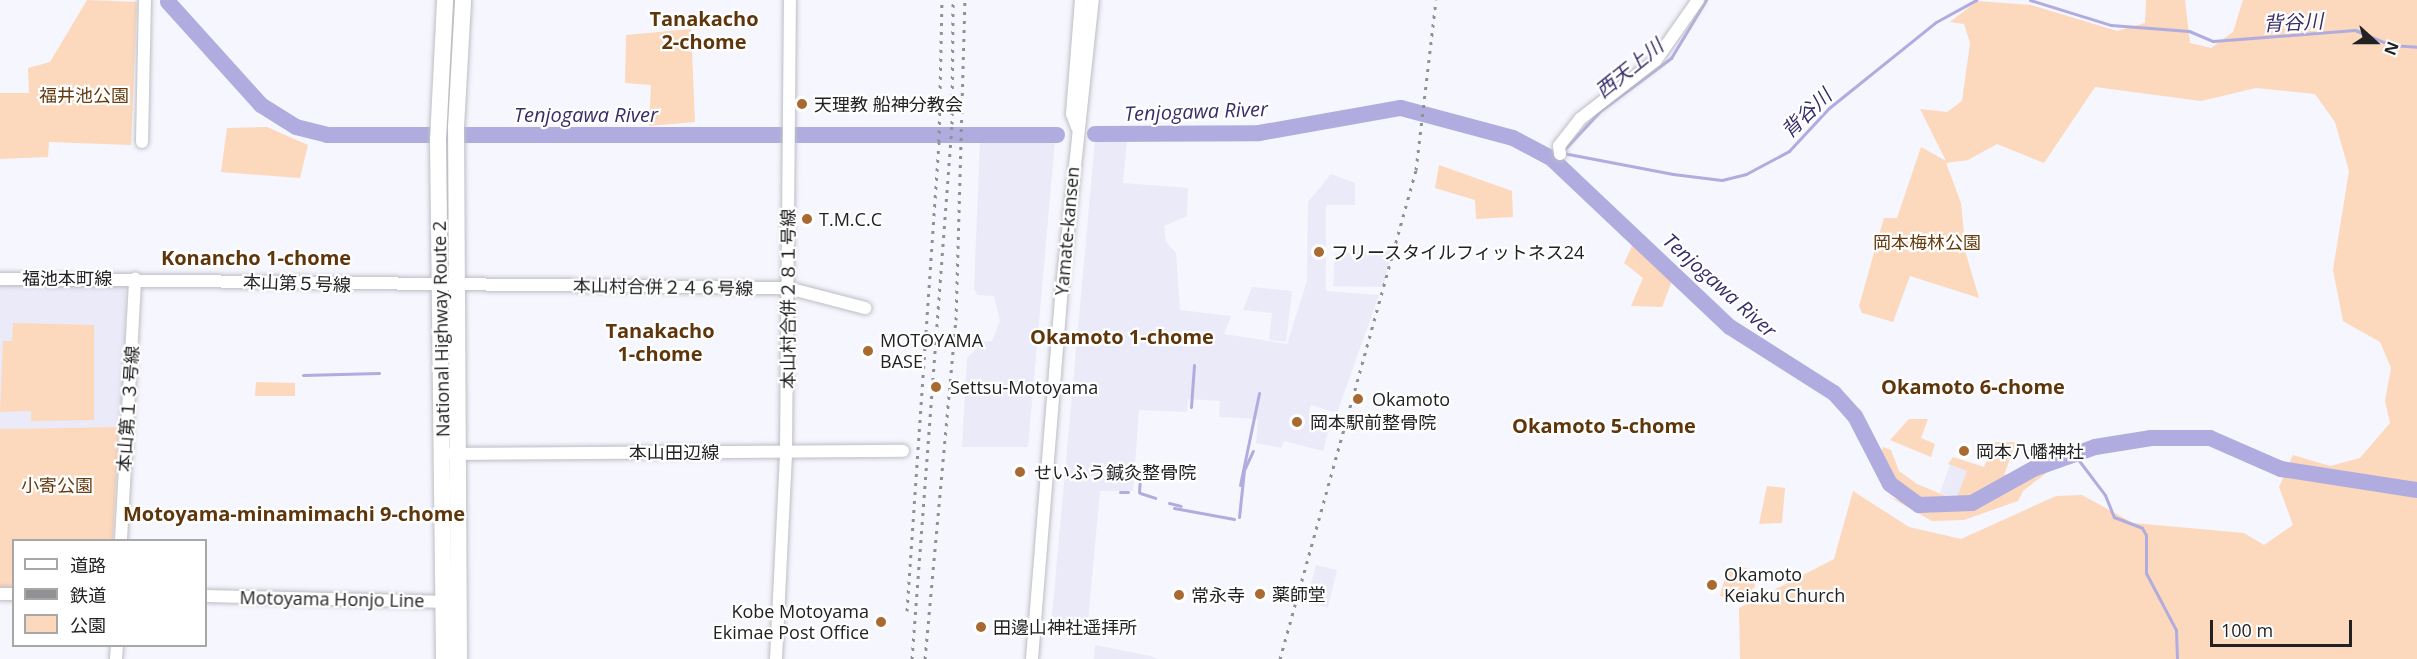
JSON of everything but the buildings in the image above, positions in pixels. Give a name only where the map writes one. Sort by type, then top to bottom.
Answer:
[{"type":"highway","name":"National Highway Route 2","points":[[445,0],[438,133],[451,286]]},
{"type":"highway","name":"National Highway Route 2","points":[[459,659],[452,602],[451,286],[463,0]]},
{"type":"highway","name":"National Highway Route 2","points":[[444,659],[452,602]]},
{"type":"street","points":[[142,142],[145,0]]},
{"type":"street","name":"本山村合併２８１号線","points":[[776,659],[786,452],[790,0]]},
{"type":"street","name":"Yamate-kansen","points":[[1077,127],[1072,114],[1081,0]]},
{"type":"street","name":"Yamate-kansen","points":[[1032,659],[1077,127],[1084,115],[1094,0]]},
{"type":"street","points":[[1560,154],[1559,146],[1580,119],[1656,60],[1698,0]]},
{"type":"street","name":"本山第５号線","points":[[135,278],[451,286]]},
{"type":"street","name":"福池本町線","points":[[0,279],[135,278]]},
{"type":"street","name":"本山第１３号線","points":[[121,539],[135,278]]},
{"type":"street","name":"本山村合併２４６号線","points":[[451,286],[788,288],[865,308]]},
{"type":"street","name":"本山田辺線","points":[[451,454],[903,451]]},
{"type":"street","name":"Motoyama Honjo Line","points":[[207,596],[452,602]]},
{"type":"shaded area","points":[[1055,140],[1028,447],[962,447],[967,358],[983,342],[992,341],[1000,321],[994,296],[978,295],[974,289],[980,142]]},
{"type":"shaded area","points":[[1095,140],[1127,140],[1123,183],[1188,188],[1187,216],[1164,226],[1166,242],[1176,253],[1180,310],[1231,316],[1224,334],[1287,344],[1307,281],[1308,202],[1331,174],[1355,183],[1355,205],[1326,205],[1326,291],[1379,295],[1337,413],[1311,405],[1309,412],[1330,425],[1323,451],[1284,441],[1281,448],[1256,443],[1258,419],[1219,417],[1220,401],[1188,399],[1187,412],[1139,410],[1133,491],[1100,491],[1087,632],[1052,616]]},
{"type":"shaded area","points":[[1392,250],[1383,287],[1333,286],[1335,254]]},
{"type":"shaded area","points":[[0,283],[126,283],[122,427],[0,429]]},
{"type":"shaded area","points":[[1252,287],[1292,291],[1286,342],[1269,340],[1272,313],[1243,310]]},
{"type":"shaded area","points":[[1950,465],[1967,471],[1957,500],[1940,493]]},
{"type":"shaded area","points":[[1316,565],[1337,570],[1328,607],[1306,604]]},
{"type":"shaded area","points":[[1095,645],[1150,656],[1158,659],[1094,659]]},
{"type":"green space","name":"福井池公園","points":[[87,0],[137,2],[131,145],[49,142],[48,157],[0,159],[0,93],[29,93],[28,68],[50,62]]},
{"type":"green space","name":"岡本梅林公園","points":[[2146,0],[2185,0],[2190,43],[2211,48],[2233,32],[2243,0],[2417,0],[2417,659],[1740,659],[1739,608],[1834,559],[1853,491],[1909,527],[1961,539],[2056,496],[2082,495],[2133,523],[2244,533],[2264,545],[2293,525],[2279,487],[2293,455],[2330,466],[2360,458],[2390,423],[2385,401],[2391,368],[2380,342],[2343,321],[2333,270],[2349,171],[2335,122],[2315,94],[2256,88],[2201,101],[2095,87],[2044,163],[1997,144],[1968,160],[1946,163],[1961,203],[1966,254],[1979,298],[1910,276],[1893,322],[1862,313],[1859,306],[1884,218],[1897,218],[1921,147],[1946,161],[1920,109],[1947,112],[1962,101],[1970,43],[1964,24],[1950,22],[1977,1],[2031,5],[2117,31],[2145,23]]},
{"type":"green space","points":[[691,29],[695,122],[649,126],[651,85],[625,83],[626,35]]},
{"type":"green space","points":[[267,127],[308,145],[300,178],[221,172],[227,128]]},
{"type":"green space","points":[[1439,165],[1512,191],[1513,217],[1476,219],[1475,200],[1435,188]]},
{"type":"green space","points":[[1633,244],[1672,281],[1662,307],[1631,306],[1643,278],[1624,263]]},
{"type":"green space","points":[[13,323],[94,325],[94,420],[31,421],[31,411],[0,412],[3,341],[12,341]]},
{"type":"green space","points":[[256,382],[295,383],[295,396],[255,396]]},
{"type":"green space","points":[[1909,419],[1928,419],[1921,438],[1935,444],[1931,457],[1890,440]]},
{"type":"green space","name":"小寄公園","points":[[119,427],[113,539],[12,539],[12,589],[0,589],[0,429]]},
{"type":"green space","points":[[1980,442],[2016,442],[2004,475],[2028,468],[2044,452],[2050,452],[2054,467],[2023,491],[2018,501],[1964,520],[1932,521],[1888,496],[1930,513],[1937,510],[1890,475],[1880,457],[1883,447],[1891,450],[1899,471],[1917,484],[1956,500],[1967,471],[1948,464],[1953,457],[1984,467],[1990,453],[1978,448]]},
{"type":"green space","points":[[1767,486],[1785,488],[1782,523],[1759,524]]},
{"type":"green space","points":[[1741,567],[1752,569],[1755,587],[1736,603],[1720,596],[1727,570]]},
{"type":"waterway","name":"西天上川","points":[[1563,151],[1600,111],[1671,58],[1706,0]]},
{"type":"waterway","name":"背谷川","points":[[1563,153],[1673,174],[1722,180],[1746,174],[1789,151],[1829,108],[1936,22],[1976,0]]},
{"type":"waterway","name":"背谷川","points":[[2030,0],[2111,25],[2189,31],[2213,41],[2355,30],[2391,45],[2417,47]]},
{"type":"waterway","name":"Tenjogawa River","points":[[168,2],[261,105],[296,127],[327,135],[1057,135]]},
{"type":"waterway","name":"Tenjogawa River","points":[[1095,134],[1259,133],[1401,108],[1513,138],[1551,158],[1730,327],[1834,393],[1855,416],[1890,484],[1919,505],[1972,503],[2033,469],[2095,447],[2151,438],[2210,438],[2281,469],[2417,490]]},
{"type":"waterway","name":"背谷川","points":[[1544,154],[1552,153]]},
{"type":"waterway","points":[[1191,407],[1194,365]]},
{"type":"waterway","points":[[303,375],[379,373]]},
{"type":"waterway","points":[[1240,485],[1259,393]]},
{"type":"waterway","points":[[1239,517],[1244,470],[1253,451]]},
{"type":"waterway","points":[[2074,454],[2105,495],[2114,517],[2142,528],[2146,535],[2146,573],[2176,630],[2177,659]]},
{"type":"waterway","points":[[1139,492],[1140,479]]},
{"type":"waterway","points":[[1120,492],[1128,492]]},
{"type":"waterway","points":[[1140,493],[1155,498]]},
{"type":"waterway","points":[[1169,503],[1181,506]]},
{"type":"waterway","points":[[1174,508],[1234,519]]},
{"type":"railway","points":[[907,611],[939,142],[942,0]]},
{"type":"railway","points":[[912,659],[952,124],[953,0]]},
{"type":"railway","points":[[925,659],[956,320],[965,0]]},
{"type":"railway","points":[[1280,659],[1416,170],[1436,0]]},
{"type":"place","name":"天理教 船神分教会","points":[[802,104]]},
{"type":"place","name":"T.M.C.C","points":[[807,219]]},
{"type":"place","name":"フリースタイルフィットネス24","points":[[1319,252]]},
{"type":"place","name":"MOTOYAMA BASE","points":[[868,351]]},
{"type":"place","name":"Settsu-Motoyama","points":[[936,387]]},
{"type":"place","name":"Okamoto","points":[[1358,399]]},
{"type":"place","name":"岡本駅前整骨院","points":[[1297,422]]},
{"type":"place","name":"岡本八幡神社","points":[[1964,451]]},
{"type":"place","name":"せいふう鍼灸整骨院","points":[[1020,472]]},
{"type":"place","name":"Okamoto Keiaku Church","points":[[1712,585]]},
{"type":"place","name":"薬師堂","points":[[1260,594]]},
{"type":"place","name":"常永寺","points":[[1179,595]]},
{"type":"place","name":"Kobe Motoyama Ekimae Post Office","points":[[881,622]]},
{"type":"place","name":"田邊山神社遥拝所","points":[[981,627]]},
{"type":"district","name":"Tanakacho 2-chome","points":[[704,30]]},
{"type":"district","name":"Konancho 1-chome","points":[[256,257]]},
{"type":"district","name":"Okamoto 1-chome","points":[[1122,336]]},
{"type":"district","name":"Tanakacho 1-chome","points":[[660,342]]},
{"type":"district","name":"Okamoto 6-chome","points":[[1973,386]]},
{"type":"district","name":"Okamoto 5-chome","points":[[1604,425]]},
{"type":"district","name":"Motoyama-minamimachi 9-chome","points":[[294,513]]}]
